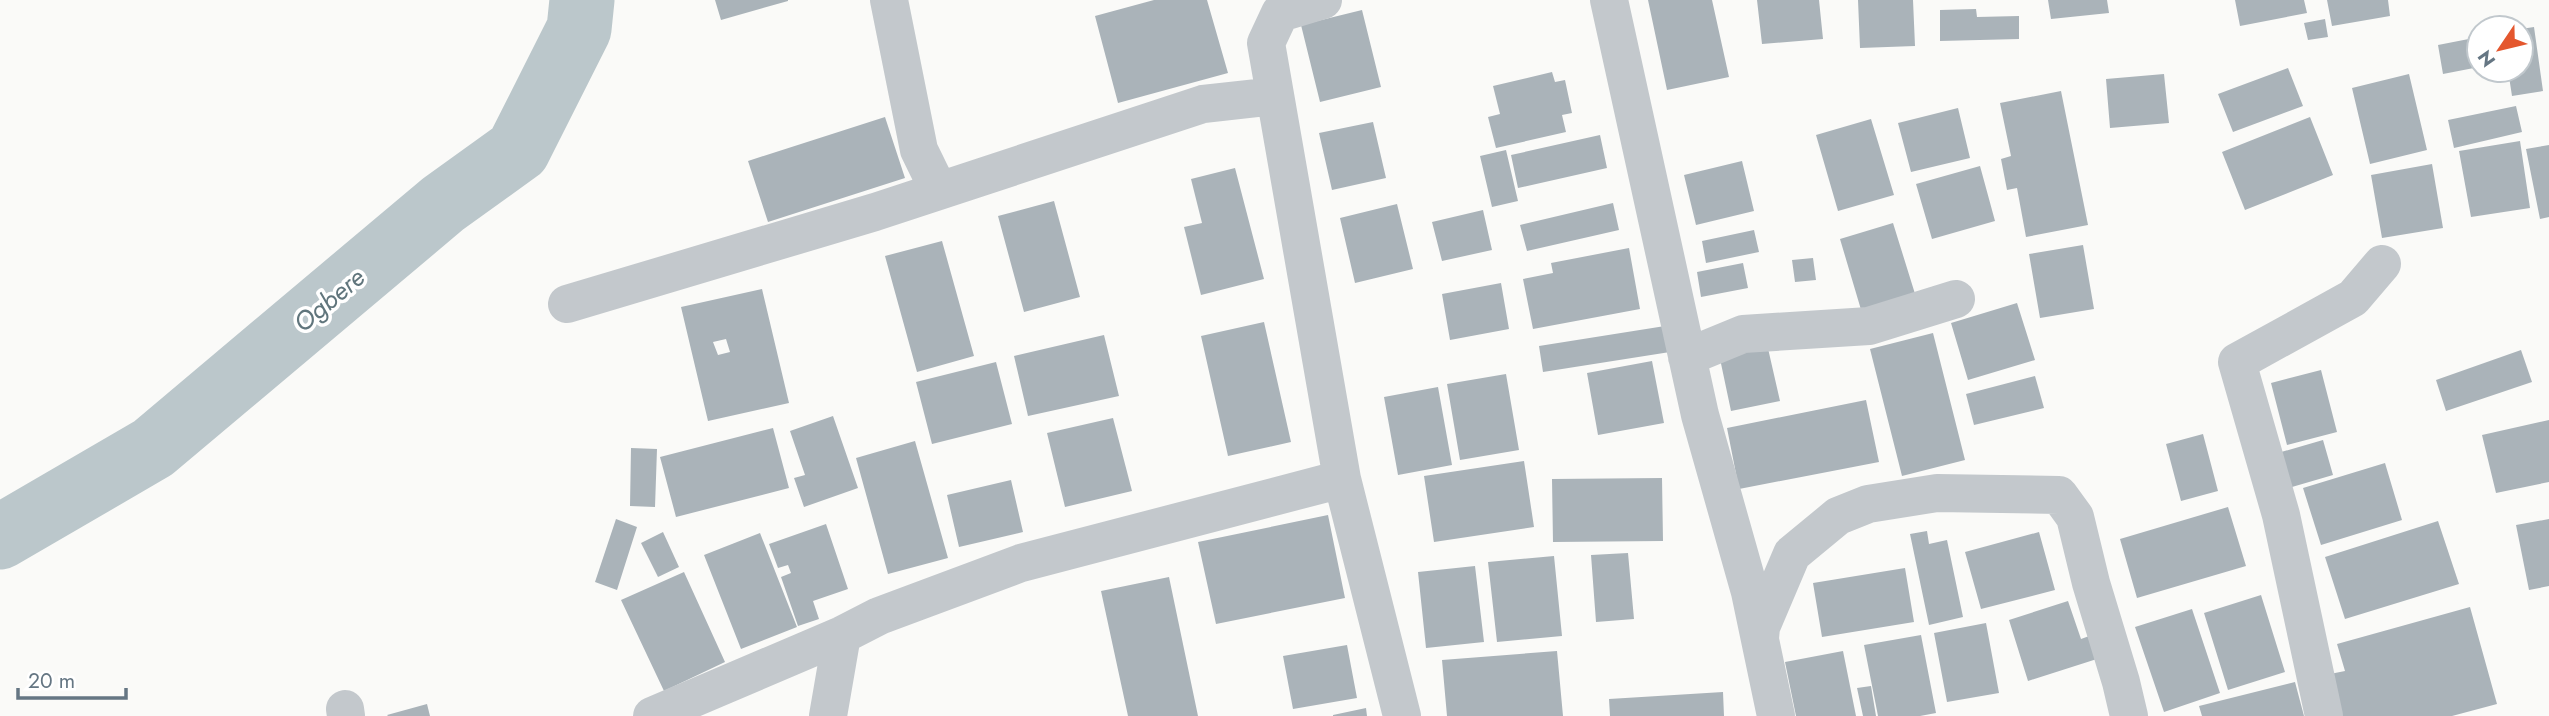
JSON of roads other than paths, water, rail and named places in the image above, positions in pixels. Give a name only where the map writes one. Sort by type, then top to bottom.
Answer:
[{"type":"street","points":[[889,0],[919,150],[939,191]]},
{"type":"street","points":[[1323,0],[1280,13],[1266,43],[1342,479],[1402,716]]},
{"type":"street","points":[[1609,0],[1700,415],[1750,592],[1776,716]]},
{"type":"street","points":[[567,304],[939,191],[1203,104],[1275,96]]},
{"type":"street","points":[[2324,716],[2281,515],[2237,362],[2353,298],[2382,264]]},
{"type":"street","points":[[1687,357],[1743,334],[1869,326],[1956,299]]},
{"type":"street","points":[[652,716],[842,635],[878,616],[1021,564],[1342,479]]},
{"type":"street","points":[[1760,640],[1761,627],[1793,554],[1838,516],[1868,504],[1937,493],[2059,495],[2075,517],[2129,716]]},
{"type":"street","points":[[828,716],[842,635]]},
{"type":"waterway","name":"Ogbere","points":[[0,537],[153,448],[443,204],[518,150],[579,29],[582,0]]}]
